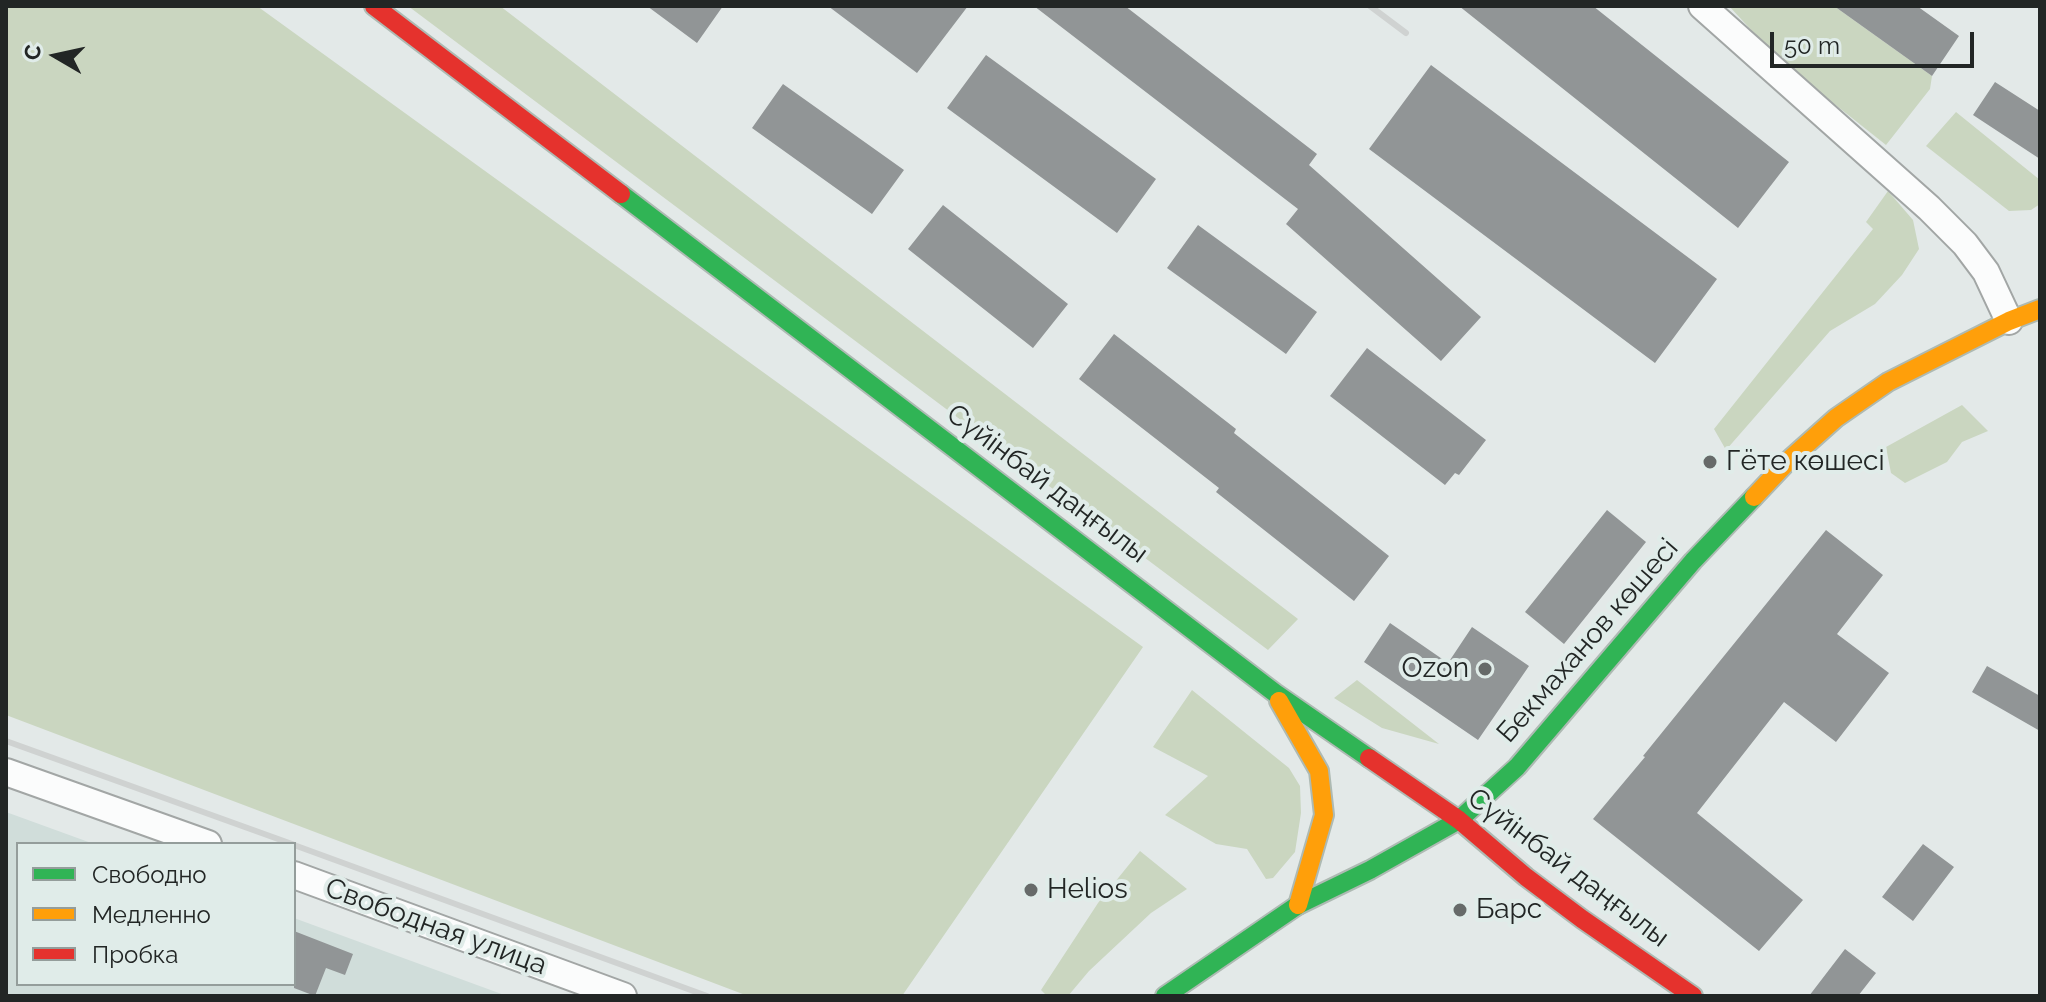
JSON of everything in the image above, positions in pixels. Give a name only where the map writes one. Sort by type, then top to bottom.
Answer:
[{"type":"main road","name":"Сүйінбай даңғылы","points":[[374,6],[1275,693],[1459,820],[1571,910],[1693,996]]},
{"type":"main road","name":"Бекмаханов көшесі","points":[[1165,996],[1298,905],[1370,870],[1459,820],[1517,767],[1693,561],[1789,460],[1836,418],[1888,382],[2009,321],[2040,309]]},
{"type":"main road","points":[[1275,693],[1319,771],[1321,786],[1324,815],[1298,905]]},
{"type":"street","points":[[1702,6],[1929,208],[1965,244],[1986,272],[2009,321]]},
{"type":"street","points":[[6,772],[202,842]]},
{"type":"street","name":"Свободная улица","points":[[296,876],[623,996]]},
{"type":"shaded area","points":[[6,812],[88,842],[16,842],[16,986],[296,986],[296,919],[507,996],[6,996]]},
{"type":"green space","points":[[6,6],[257,6],[1143,647],[902,996],[748,996],[6,715]]},
{"type":"green space","points":[[408,6],[500,6],[1298,619],[1268,650]]},
{"type":"green space","points":[[1729,6],[1834,6],[1932,76],[1930,89],[1886,145],[1779,60]]},
{"type":"green space","points":[[1956,112],[2040,180],[2040,204],[2031,210],[2009,211],[1926,146]]},
{"type":"green space","points":[[1888,191],[1913,220],[1919,249],[1902,275],[1875,304],[1830,331],[1726,450],[1714,429],[1873,229],[1866,222]]},
{"type":"green space","points":[[1962,405],[1988,431],[1962,442],[1947,462],[1905,483],[1891,473],[1886,447]]},
{"type":"green space","points":[[1357,680],[1439,744],[1382,728],[1334,698]]},
{"type":"green space","points":[[1192,690],[1289,768],[1300,786],[1301,813],[1295,852],[1273,878],[1266,879],[1247,849],[1216,844],[1165,815],[1208,776],[1153,747]]},
{"type":"green space","points":[[1140,851],[1187,889],[1151,913],[1089,971],[1068,996],[1047,996],[1041,990],[1098,903]]},
{"type":"building","points":[[647,6],[723,6],[697,43]]},
{"type":"building","points":[[828,6],[968,6],[917,73]]},
{"type":"building","points":[[1034,6],[1125,6],[1317,154],[1309,165],[1481,317],[1441,361],[1286,224],[1298,209]]},
{"type":"building","points":[[1459,6],[1593,6],[1789,162],[1738,228]]},
{"type":"building","points":[[1834,6],[1917,6],[1959,36],[1932,76]]},
{"type":"building","points":[[986,55],[1156,179],[1117,233],[947,108]]},
{"type":"building","points":[[1431,65],[1717,279],[1655,363],[1369,149]]},
{"type":"building","points":[[1995,82],[2040,111],[2040,159],[1973,115]]},
{"type":"building","points":[[783,84],[904,170],[872,214],[752,128]]},
{"type":"building","points":[[943,205],[1068,304],[1033,348],[908,249]]},
{"type":"building","points":[[1198,225],[1317,312],[1286,354],[1167,268]]},
{"type":"building","points":[[1114,334],[1236,429],[1234,433],[1389,556],[1354,601],[1216,492],[1219,488],[1079,379]]},
{"type":"building","points":[[1367,348],[1486,440],[1459,475],[1455,473],[1445,485],[1330,396]]},
{"type":"building","points":[[1607,510],[1646,542],[1564,644],[1525,612]]},
{"type":"building","points":[[1826,530],[1883,575],[1837,634],[1889,673],[1836,742],[1784,702],[1697,813],[1803,900],[1759,951],[1593,819]]},
{"type":"building","points":[[1390,623],[1448,663],[1472,627],[1529,666],[1478,740],[1364,662]]},
{"type":"building","points":[[1987,666],[2040,696],[2040,731],[1972,692]]},
{"type":"building","points":[[1923,844],[1954,867],[1913,921],[1882,897]]},
{"type":"building","points":[[296,932],[353,954],[345,975],[326,968],[315,996],[294,988]]},
{"type":"building","points":[[1845,949],[1876,973],[1858,996],[1809,996]]},
{"type":"railway","points":[[1370,6],[1406,33]]},
{"type":"railway","points":[[6,741],[286,842]]},
{"type":"railway","points":[[296,846],[707,996]]},
{"type":"traffic: fast","points":[[621,194],[1275,693],[1369,758]]},
{"type":"traffic: fast","points":[[1165,996],[1298,905],[1370,870],[1459,820],[1517,767],[1693,561],[1754,497]]},
{"type":"traffic: slow","points":[[1754,497],[1836,418],[1888,382],[2009,321],[2040,309]]},
{"type":"traffic: slow","points":[[1279,701],[1319,771],[1324,815],[1298,905]]},
{"type":"traffic: jam","points":[[374,6],[621,194]]},
{"type":"traffic: jam","points":[[1369,758],[1459,820],[1582,919],[1693,996]]},
{"type":"place","name":"Гёте көшесі","points":[[1710,462]]},
{"type":"place","name":"Ozon","points":[[1485,669]]},
{"type":"place","name":"Helios","points":[[1031,890]]},
{"type":"place","name":"Барс","points":[[1460,910]]}]
